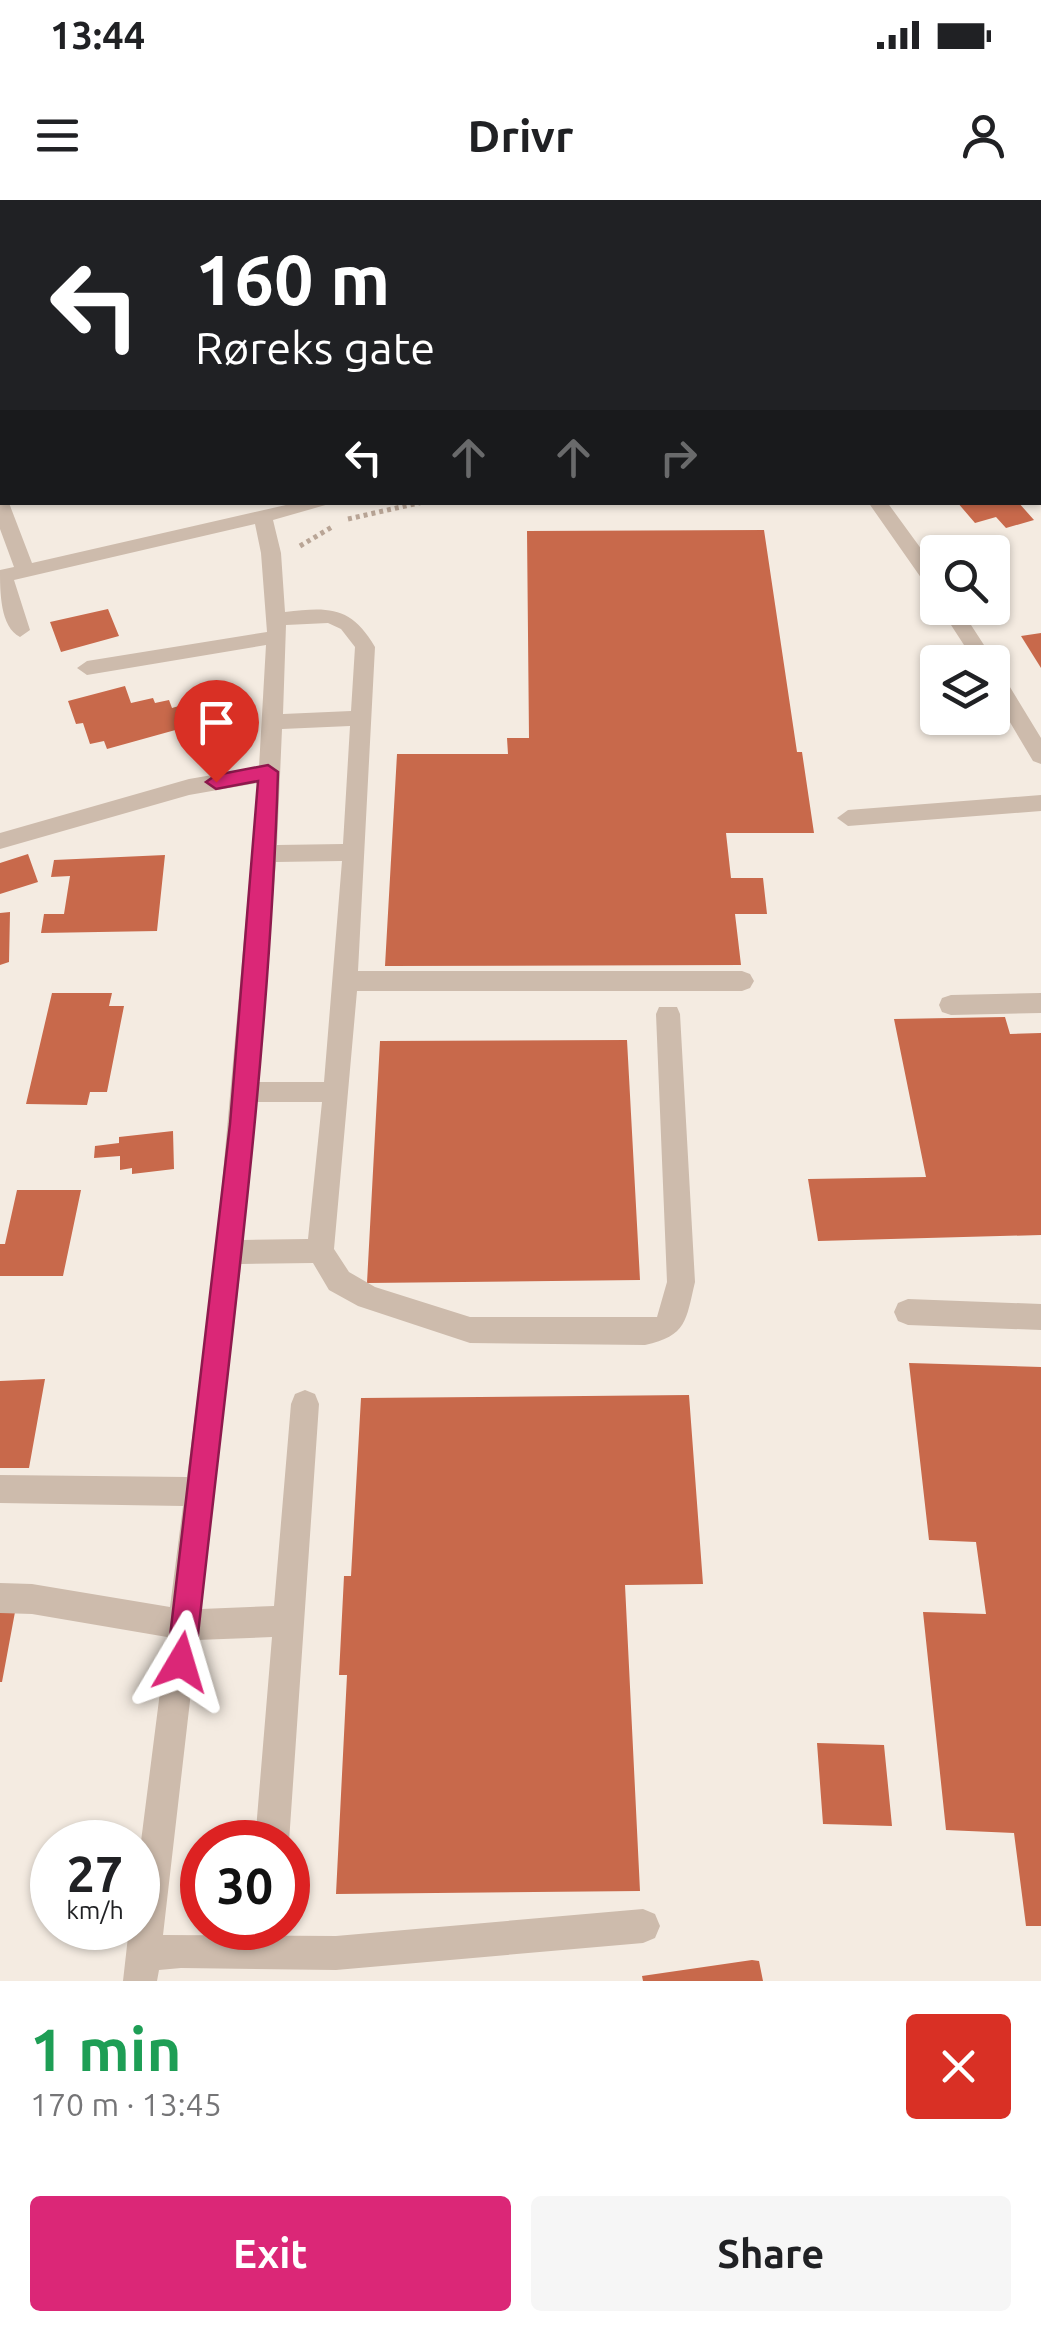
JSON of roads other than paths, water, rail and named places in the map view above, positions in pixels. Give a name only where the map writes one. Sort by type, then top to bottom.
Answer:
[{"type":"street","points":[[1,505],[24,571]]},
{"type":"street","points":[[20,630],[2,577],[315,505]]},
{"type":"street","points":[[879,505],[920,562]]},
{"type":"street","points":[[221,1950],[142,1968],[229,1252],[265,854],[277,628],[272,553],[263,518]]},
{"type":"street","points":[[87,668],[326,616],[345,619],[365,646],[356,852],[320,1251],[339,1281],[368,1297],[470,1330],[645,1332],[665,1328],[674,1314],[681,1282],[668,1014]]},
{"type":"street","points":[[1010,704],[1041,756]]},
{"type":"street","points":[[272,722],[362,718]]},
{"type":"street","points":[[0,841],[173,791],[268,772]]},
{"type":"street","points":[[848,818],[948,814],[1041,803]]},
{"type":"street","points":[[265,854],[356,852]]},
{"type":"street","points":[[346,981],[742,981]]},
{"type":"street","points":[[951,1005],[1041,1003]]},
{"type":"street","points":[[245,1092],[333,1092]]},
{"type":"street","points":[[229,1252],[320,1251]]},
{"type":"street","points":[[908,1312],[1041,1317]]},
{"type":"street","points":[[274,1820],[305,1404]]},
{"type":"street","points":[[0,1489],[201,1492]]},
{"type":"street","points":[[0,1598],[32,1599],[186,1625],[288,1621]]},
{"type":"street","points":[[310,1949],[336,1954],[644,1926]]}]
